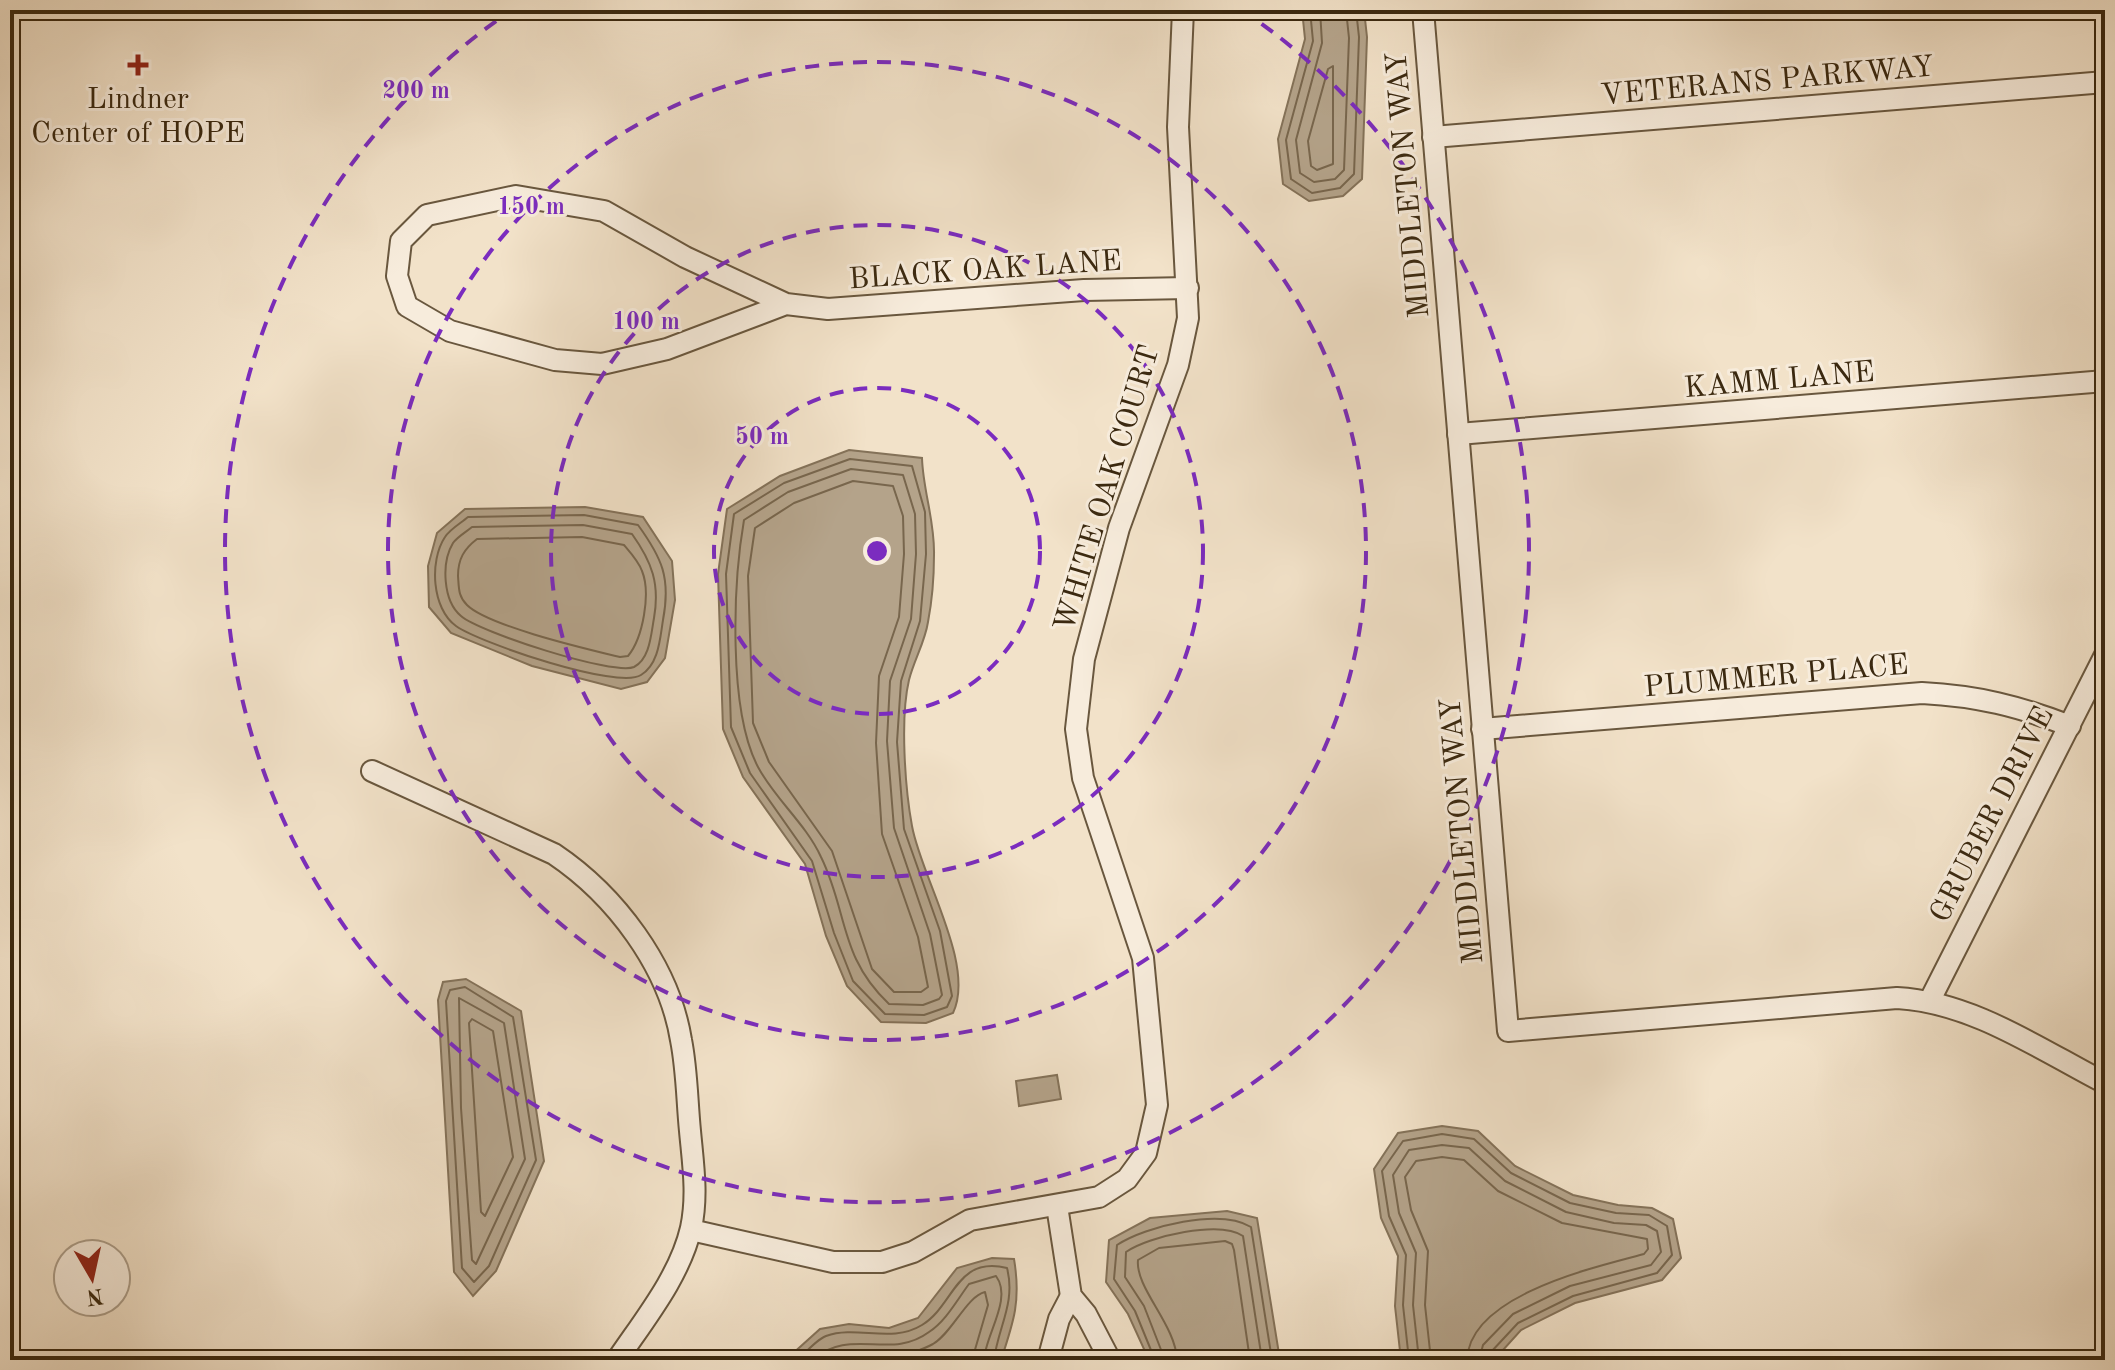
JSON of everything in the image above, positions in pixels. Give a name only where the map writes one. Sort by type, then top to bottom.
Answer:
[{"type":"street","name":"WHITE OAK COURT","points":[[691,1230],[833,1262],[866,1264],[913,1252],[970,1220],[1099,1197],[1127,1179],[1146,1153],[1156,1121],[1151,1023],[1143,958],[1083,778],[1076,729],[1084,659],[1119,528],[1178,365],[1188,318],[1178,127],[1183,10]]},
{"type":"street","name":"MIDDLETON WAY","points":[[1423,10],[1508,1031],[1897,998],[1930,1000],[1968,1013],[2105,1083]]},
{"type":"street","name":"VETERANS PARKWAY","points":[[1433,137],[2105,82]]},
{"type":"street","name":"BLACK OAK LANE","points":[[786,304],[667,349],[602,364],[555,360],[450,331],[407,306],[397,276],[401,241],[427,215],[516,196],[604,211],[685,257],[786,304],[828,309],[1084,290],[1188,288]]},
{"type":"street","name":"KAMM LANE","points":[[1458,434],[2105,381]]},
{"type":"street","name":"GRUBER DRIVE","points":[[1930,1000],[2105,655]]},
{"type":"street","name":"PLUMMER PLACE","points":[[1482,729],[1922,693],[1977,696],[2022,707],[2070,726]]},
{"type":"street","points":[[372,771],[554,854],[581,872],[625,920],[672,1006],[681,1038],[695,1168],[691,1230],[678,1263],[617,1360]]},
{"type":"street","points":[[1057,1206],[1071,1296],[1086,1314],[1110,1360]]},
{"type":"street","points":[[1048,1360],[1052,1337],[1071,1296]]},
{"type":"water","points":[[1302,10],[1364,10],[1367,37],[1362,179],[1343,196],[1309,201],[1283,184],[1278,139],[1305,39]]},
{"type":"water","points":[[849,450],[922,458],[933,530],[934,571],[929,614],[906,696],[907,792],[917,847],[953,946],[958,993],[953,1013],[926,1023],[881,1022],[847,986],[826,936],[805,864],[743,777],[723,729],[718,574],[727,509],[780,476]]},
{"type":"water","points":[[585,507],[643,517],[672,561],[675,600],[665,658],[647,682],[621,689],[532,666],[451,633],[429,607],[428,566],[437,533],[465,509]]},
{"type":"water","points":[[466,979],[521,1011],[544,1161],[496,1271],[473,1296],[454,1272],[438,1000],[443,982]]},
{"type":"water","points":[[1057,1075],[1061,1099],[1019,1106],[1016,1081]]},
{"type":"water","points":[[1442,1126],[1478,1131],[1515,1166],[1573,1195],[1618,1205],[1652,1208],[1673,1219],[1681,1258],[1662,1280],[1575,1303],[1521,1330],[1494,1360],[1401,1360],[1395,1306],[1398,1256],[1381,1218],[1374,1169],[1398,1133]]},
{"type":"water","points":[[1227,1211],[1257,1218],[1280,1360],[1149,1360],[1128,1314],[1106,1282],[1109,1240],[1150,1218]]},
{"type":"water","points":[[992,1258],[1014,1259],[1016,1274],[1015,1310],[1001,1360],[790,1360],[790,1356],[820,1329],[849,1324],[889,1328],[918,1318],[957,1268]]},
{"type":"place","name":"Lindner Center of HOPE","points":[[138,65]]}]
